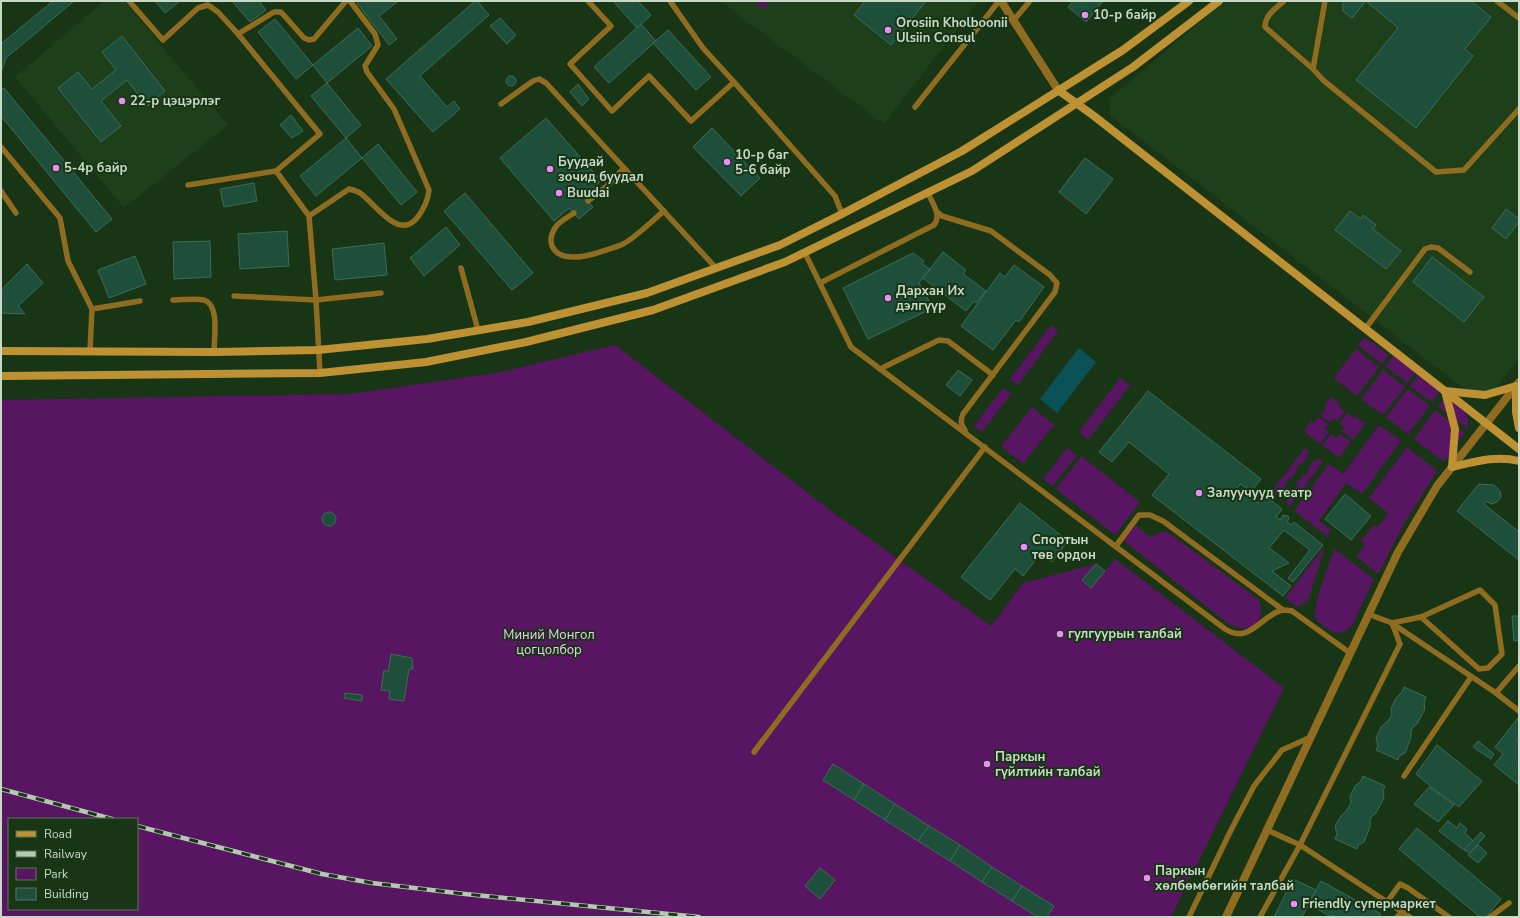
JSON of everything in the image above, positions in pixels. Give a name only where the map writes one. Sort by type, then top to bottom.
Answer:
[{"type":"main road","points":[[1,351],[214,352],[318,350],[427,339],[528,322],[647,293],[780,245],[962,151],[1123,50],[1189,1]]},
{"type":"main road","points":[[1,376],[320,373],[426,362],[533,340],[653,310],[786,262],[972,171],[1133,67],[1219,1]]},
{"type":"main road","points":[[1058,90],[1077,103],[1519,449]]},
{"type":"main road","points":[[1445,391],[1485,395],[1518,384],[1516,412],[1519,428]]},
{"type":"main road","points":[[1445,391],[1455,429],[1452,467],[1490,458],[1519,461]]},
{"type":"street","points":[[1000,1],[1058,90]]},
{"type":"street","points":[[1226,917],[1398,552],[1436,486],[1518,384]]},
{"type":"lane","points":[[129,1],[163,40],[198,8],[208,5],[218,12],[238,34],[320,134],[276,171],[188,185]]},
{"type":"lane","points":[[238,34],[274,12],[281,12],[304,38],[309,40],[314,39],[346,1]]},
{"type":"lane","points":[[309,216],[349,189],[359,192],[388,219],[399,225],[409,224],[416,219],[428,201],[429,190],[394,109],[367,72],[365,66],[378,45],[375,34],[350,1]]},
{"type":"lane","points":[[588,1],[611,26],[570,64],[612,111],[649,76],[692,121],[734,82]]},
{"type":"lane","points":[[670,1],[703,48],[835,196],[842,214]]},
{"type":"lane","points":[[915,107],[1000,1]]},
{"type":"lane","points":[[1013,21],[1030,1]]},
{"type":"lane","points":[[1284,1],[1269,14],[1265,20],[1265,27],[1313,69],[1323,80],[1436,172],[1464,170],[1519,109]]},
{"type":"lane","points":[[1313,69],[1325,1]]},
{"type":"lane","points":[[1497,1],[1519,18]]},
{"type":"lane","points":[[501,104],[533,81],[539,79],[544,81],[716,268]]},
{"type":"lane","points":[[1,147],[60,218],[68,261],[92,309],[90,351]]},
{"type":"lane","points":[[588,201],[607,186],[624,168]]},
{"type":"lane","points":[[276,171],[309,216],[320,373]]},
{"type":"lane","points":[[1,191],[16,213]]},
{"type":"lane","points":[[820,283],[931,227],[938,219],[937,212],[928,193]]},
{"type":"lane","points":[[574,213],[555,227],[551,236],[551,243],[557,253],[571,257],[585,256],[624,244],[664,211]]},
{"type":"lane","points":[[937,212],[942,216],[991,231],[1050,275],[1057,283],[1055,292],[961,419],[962,427],[967,434]]},
{"type":"lane","points":[[1365,329],[1425,249],[1431,247],[1438,248],[1470,272]]},
{"type":"lane","points":[[805,253],[851,347],[1231,633],[1237,634],[1246,632],[1254,629],[1277,612],[1283,610],[1292,611],[1350,653]]},
{"type":"lane","points":[[461,268],[478,330]]},
{"type":"lane","points":[[234,296],[316,300],[381,292]]},
{"type":"lane","points":[[173,300],[203,300],[211,304],[214,312],[214,352]]},
{"type":"lane","points":[[92,309],[140,301]]},
{"type":"lane","points":[[880,369],[939,340],[944,340],[948,341],[993,375]]},
{"type":"lane","points":[[754,752],[985,447]]},
{"type":"lane","points":[[1116,546],[1140,515],[1150,514],[1163,521],[1283,610]]},
{"type":"lane","points":[[1392,623],[1421,617],[1480,590],[1495,605],[1502,654],[1488,668],[1479,669],[1421,617]]},
{"type":"lane","points":[[1368,614],[1392,623],[1496,693],[1519,711]]},
{"type":"lane","points":[[1260,917],[1300,845],[1400,644],[1392,623]]},
{"type":"lane","points":[[1496,693],[1519,666]]},
{"type":"lane","points":[[1404,776],[1471,677]]},
{"type":"lane","points":[[1189,917],[1254,786],[1282,750],[1311,737]]},
{"type":"lane","points":[[1267,830],[1300,845],[1410,917]]},
{"type":"lane","points":[[1387,902],[1400,884],[1449,917]]},
{"type":"lane","points":[[1490,917],[1510,903]]},
{"type":"lane","points":[[1397,917],[1402,912]]},
{"type":"shaded area","name":"22-р цэцэрлэг","points":[[104,1],[124,1],[228,125],[124,208],[15,77]]},
{"type":"shaded area","points":[[720,1],[979,1],[884,124]]},
{"type":"shaded area","points":[[1225,1],[1519,1],[1519,359],[1488,399],[1472,395],[1111,116],[1109,99]]},
{"type":"green space","points":[[753,1],[770,1],[764,9]]},
{"type":"green space","points":[[1051,325],[1058,331],[1018,385],[1010,379]]},
{"type":"green space","points":[[1364,337],[1389,355],[1382,364],[1358,345]]},
{"type":"green space","name":"Миний Монгол цогцолбор","points":[[615,345],[834,513],[991,626],[1023,583],[1096,564],[1105,571],[1115,559],[1284,688],[1171,917],[1,917],[1,400],[350,394],[496,373]]},
{"type":"green space","points":[[1356,349],[1379,367],[1357,396],[1334,378]]},
{"type":"green space","points":[[1394,356],[1416,372],[1407,383],[1385,366]]},
{"type":"green space","points":[[1383,370],[1405,387],[1383,415],[1361,399]]},
{"type":"green space","points":[[1419,374],[1440,391],[1432,402],[1410,386]]},
{"type":"green space","points":[[1120,378],[1130,385],[1088,440],[1079,432]]},
{"type":"green space","points":[[1003,388],[1011,394],[982,432],[974,426]]},
{"type":"green space","points":[[1408,389],[1430,406],[1408,434],[1386,417]]},
{"type":"green space","points":[[1446,396],[1463,409],[1467,417],[1468,429],[1438,406]]},
{"type":"green space","points":[[1331,397],[1340,404],[1338,406],[1345,411],[1337,421],[1333,418],[1330,423],[1320,415],[1326,408],[1324,406]]},
{"type":"green space","points":[[1032,407],[1054,425],[1023,464],[1001,446]]},
{"type":"green space","points":[[1435,410],[1465,433],[1444,462],[1414,439]]},
{"type":"green space","points":[[1347,413],[1354,418],[1355,416],[1365,424],[1353,440],[1342,431],[1345,427],[1339,423]]},
{"type":"green space","points":[[1319,417],[1328,424],[1325,429],[1329,432],[1320,444],[1304,431],[1311,421],[1314,423]]},
{"type":"green space","points":[[1379,425],[1401,441],[1362,494],[1346,483],[1319,521],[1331,530],[1327,536],[1294,511],[1329,464],[1343,474]]},
{"type":"green space","points":[[1331,434],[1336,438],[1340,434],[1351,442],[1339,458],[1322,445]]},
{"type":"green space","points":[[1407,447],[1437,471],[1405,522],[1378,574],[1356,556],[1365,545],[1361,541],[1374,525],[1378,527],[1388,513],[1369,498]]},
{"type":"green space","points":[[1067,448],[1077,455],[1053,486],[1043,479]]},
{"type":"green space","points":[[1305,448],[1309,451],[1307,454],[1308,456],[1302,464],[1300,463],[1291,479],[1289,478],[1286,482],[1287,483],[1280,494],[1278,492],[1276,495],[1271,492]]},
{"type":"green space","points":[[1081,456],[1140,502],[1115,535],[1056,489]]},
{"type":"green space","points":[[1318,458],[1323,462],[1290,506],[1286,502],[1288,499],[1286,498],[1293,488],[1295,489],[1298,486],[1296,484],[1303,475],[1305,476],[1314,460],[1316,461]]},
{"type":"green space","points":[[1135,525],[1150,537],[1166,531],[1259,600],[1261,614],[1255,626],[1244,629],[1230,625],[1123,540]]},
{"type":"green space","points":[[1325,546],[1309,598],[1301,606],[1296,606],[1285,598]]},
{"type":"green space","points":[[1334,549],[1374,579],[1352,626],[1339,633],[1333,632],[1320,624],[1316,619],[1315,613],[1318,596]]},
{"type":"water","points":[[1079,348],[1096,362],[1057,413],[1040,399]]},
{"type":"building","points":[[53,1],[74,1],[6,58],[1,72],[1,44]]},
{"type":"building","points":[[155,1],[180,1],[165,13]]},
{"type":"building","points":[[232,1],[259,1],[266,10],[250,22]]},
{"type":"building","points":[[359,1],[398,1],[379,16],[397,39],[389,45],[357,3]]},
{"type":"building","points":[[475,1],[477,1],[489,15],[420,76],[447,107],[454,101],[460,109],[433,132],[386,79]]},
{"type":"building","points":[[613,1],[638,1],[651,15],[637,28]]},
{"type":"building","name":"Orosiin Kholboonii Ulsiin Consul","points":[[865,1],[926,1],[891,45],[854,15]]},
{"type":"building","name":"10-р байр","points":[[1073,1],[1103,1],[1086,22],[1068,7]]},
{"type":"building","points":[[1343,1],[1366,1],[1352,18],[1343,11]]},
{"type":"building","points":[[1366,1],[1471,1],[1491,17],[1465,49],[1473,56],[1416,128],[1356,80],[1398,28]]},
{"type":"building","points":[[500,18],[516,35],[507,44],[490,26]]},
{"type":"building","points":[[275,19],[313,65],[296,79],[258,32]]},
{"type":"building","points":[[641,24],[656,41],[609,83],[594,67]]},
{"type":"building","points":[[358,28],[372,46],[327,83],[313,65]]},
{"type":"building","points":[[668,30],[711,77],[696,90],[653,43]]},
{"type":"building","points":[[122,36],[165,91],[147,106],[127,80],[101,101],[121,126],[101,142],[58,88],[78,72],[92,89],[116,70],[102,52]]},
{"type":"building","points":[[509,76],[513,76],[515,77],[515,85],[509,86],[506,83],[506,79]]},
{"type":"building","points":[[327,83],[361,125],[346,138],[311,96]]},
{"type":"building","points":[[578,84],[589,99],[582,106],[570,92]]},
{"type":"building","name":"5-4р байр","points":[[4,88],[112,219],[96,232],[1,116],[1,90]]},
{"type":"building","points":[[291,115],[303,131],[292,138],[280,125]]},
{"type":"building","name":"Буудай зочид буудал","points":[[546,118],[601,181],[583,196],[593,207],[579,219],[569,208],[554,221],[500,158]]},
{"type":"building","name":"10-р баг 5-6 байр","points":[[712,128],[760,178],[741,196],[693,147]]},
{"type":"building","points":[[346,138],[362,158],[316,196],[300,176]]},
{"type":"building","points":[[378,144],[417,192],[401,205],[362,158]]},
{"type":"building","points":[[1085,158],[1113,179],[1086,214],[1059,192]]},
{"type":"building","points":[[254,183],[257,201],[224,207],[220,189]]},
{"type":"building","points":[[465,193],[533,273],[512,290],[444,211]]},
{"type":"building","points":[[1506,209],[1519,219],[1519,222],[1506,239],[1492,228]]},
{"type":"building","points":[[1350,211],[1361,219],[1363,215],[1376,225],[1373,229],[1401,251],[1386,269],[1335,230]]},
{"type":"building","points":[[446,227],[460,245],[424,276],[410,258]]},
{"type":"building","points":[[287,231],[289,266],[240,269],[238,234]]},
{"type":"building","points":[[210,241],[211,277],[174,279],[173,242]]},
{"type":"building","points":[[384,243],[387,275],[335,280],[332,249]]},
{"type":"building","points":[[943,252],[966,270],[963,274],[986,291],[976,303],[974,301],[966,311],[923,278]]},
{"type":"building","name":"Дархан Их дэлгүүр","points":[[913,253],[924,261],[922,264],[930,269],[919,283],[933,308],[868,339],[843,288]]},
{"type":"building","points":[[135,256],[146,284],[109,298],[98,270]]},
{"type":"building","points":[[1432,257],[1484,297],[1464,322],[1413,282]]},
{"type":"building","points":[[27,264],[43,283],[18,306],[25,314],[1,313],[1,290]]},
{"type":"building","points":[[1014,265],[1044,287],[1019,322],[1016,320],[993,350],[961,326],[1000,273],[1005,277]]},
{"type":"building","points":[[958,370],[972,380],[960,396],[946,385]]},
{"type":"building","name":"Залуучууд театр","points":[[1148,391],[1261,479],[1251,492],[1241,484],[1237,488],[1258,503],[1264,495],[1282,509],[1276,517],[1280,520],[1283,515],[1288,516],[1289,519],[1287,522],[1292,525],[1294,522],[1323,545],[1293,582],[1288,578],[1310,550],[1284,530],[1269,548],[1289,563],[1272,571],[1291,586],[1283,596],[1152,495],[1169,474],[1129,442],[1112,462],[1099,452]]},
{"type":"building","points":[[1479,484],[1494,485],[1500,491],[1501,497],[1497,502],[1491,504],[1486,501],[1484,504],[1519,532],[1519,560],[1457,511]]},
{"type":"building","points":[[1345,494],[1371,516],[1351,540],[1325,519]]},
{"type":"building","name":"Спортын төв ордон","points":[[1020,503],[1068,541],[1052,562],[1041,553],[1023,576],[1015,569],[990,600],[961,577]]},
{"type":"building","points":[[326,512],[332,512],[336,516],[336,522],[332,526],[326,526],[322,522],[322,516]]},
{"type":"building","points":[[1096,564],[1105,571],[1091,588],[1082,580]]},
{"type":"building","points":[[1512,616],[1519,616],[1519,640],[1514,641]]},
{"type":"building","points":[[391,654],[412,658],[413,669],[409,669],[404,701],[389,699],[390,691],[381,690],[384,670],[388,672]]},
{"type":"building","points":[[1404,687],[1426,697],[1424,703],[1425,709],[1417,724],[1411,731],[1411,738],[1405,753],[1399,756],[1398,760],[1376,750],[1378,746],[1376,738],[1381,727],[1392,715],[1391,708]]},
{"type":"building","points":[[345,693],[362,695],[362,701],[344,698]]},
{"type":"building","points":[[1518,718],[1519,736],[1516,740],[1519,743],[1519,785],[1494,765],[1503,754],[1495,747]]},
{"type":"building","points":[[1478,741],[1494,754],[1491,759],[1473,747]]},
{"type":"building","points":[[1437,745],[1482,781],[1459,807],[1416,774]]},
{"type":"building","points":[[833,764],[864,784],[854,800],[823,780]]},
{"type":"building","points":[[1363,776],[1385,786],[1383,791],[1384,798],[1376,813],[1370,820],[1370,827],[1364,842],[1358,845],[1357,849],[1335,839],[1337,834],[1335,826],[1351,803],[1350,797],[1355,786],[1361,781]]},
{"type":"building","points":[[864,784],[895,804],[885,820],[854,800]]},
{"type":"building","points":[[1429,787],[1454,805],[1438,822],[1414,804]]},
{"type":"building","points":[[895,804],[929,826],[918,841],[885,820]]},
{"type":"building","points":[[1448,821],[1457,828],[1460,823],[1467,829],[1465,833],[1473,841],[1464,850],[1439,831]]},
{"type":"building","points":[[929,826],[960,845],[950,861],[918,841]]},
{"type":"building","points":[[1417,828],[1501,899],[1486,917],[1480,917],[1399,849]]},
{"type":"building","points":[[1481,832],[1485,836],[1470,853],[1464,850]]},
{"type":"building","points":[[960,845],[992,867],[982,882],[950,861]]},
{"type":"building","points":[[1478,845],[1487,853],[1478,863],[1468,855]]},
{"type":"building","points":[[992,867],[1022,886],[1012,901],[982,882]]},
{"type":"building","points":[[820,868],[835,880],[820,899],[805,886]]},
{"type":"building","name":"Friendly супермаркет","points":[[1293,879],[1316,890],[1302,917],[1274,917]]},
{"type":"building","points":[[1321,881],[1381,914],[1379,917],[1336,917],[1332,915],[1331,917],[1309,903]]},
{"type":"building","points":[[1022,886],[1054,906],[1047,917],[1038,917],[1012,901]]},
{"type":"railway","points":[[1,789],[108,818]]},
{"type":"railway","points":[[138,826],[322,874],[372,883],[465,894],[699,917]]},
{"type":"place","name":"10-р байр","points":[[1085,15]]},
{"type":"place","name":"Orosiin Kholboonii Ulsiin Consul","points":[[888,30]]},
{"type":"place","name":"22-р цэцэрлэг","points":[[122,101]]},
{"type":"place","name":"10-р баг 5-6 байр","points":[[727,162]]},
{"type":"place","name":"5-4р байр","points":[[56,168]]},
{"type":"place","name":"Буудай зочид буудал","points":[[550,169]]},
{"type":"place","name":"Buudai","points":[[559,193]]},
{"type":"place","name":"Дархан Их дэлгүүр","points":[[888,298]]},
{"type":"place","name":"Залуучууд театр","points":[[1199,493]]},
{"type":"place","name":"Спортын төв ордон","points":[[1024,547]]},
{"type":"place","name":"гулгуурын талбай","points":[[1060,634]]},
{"type":"place","name":"Паркын гүйлтийн талбай","points":[[987,764]]},
{"type":"place","name":"Паркын хөлбөмбөгийн талбай","points":[[1147,878]]},
{"type":"place","name":"Friendly супермаркет","points":[[1294,904]]}]
